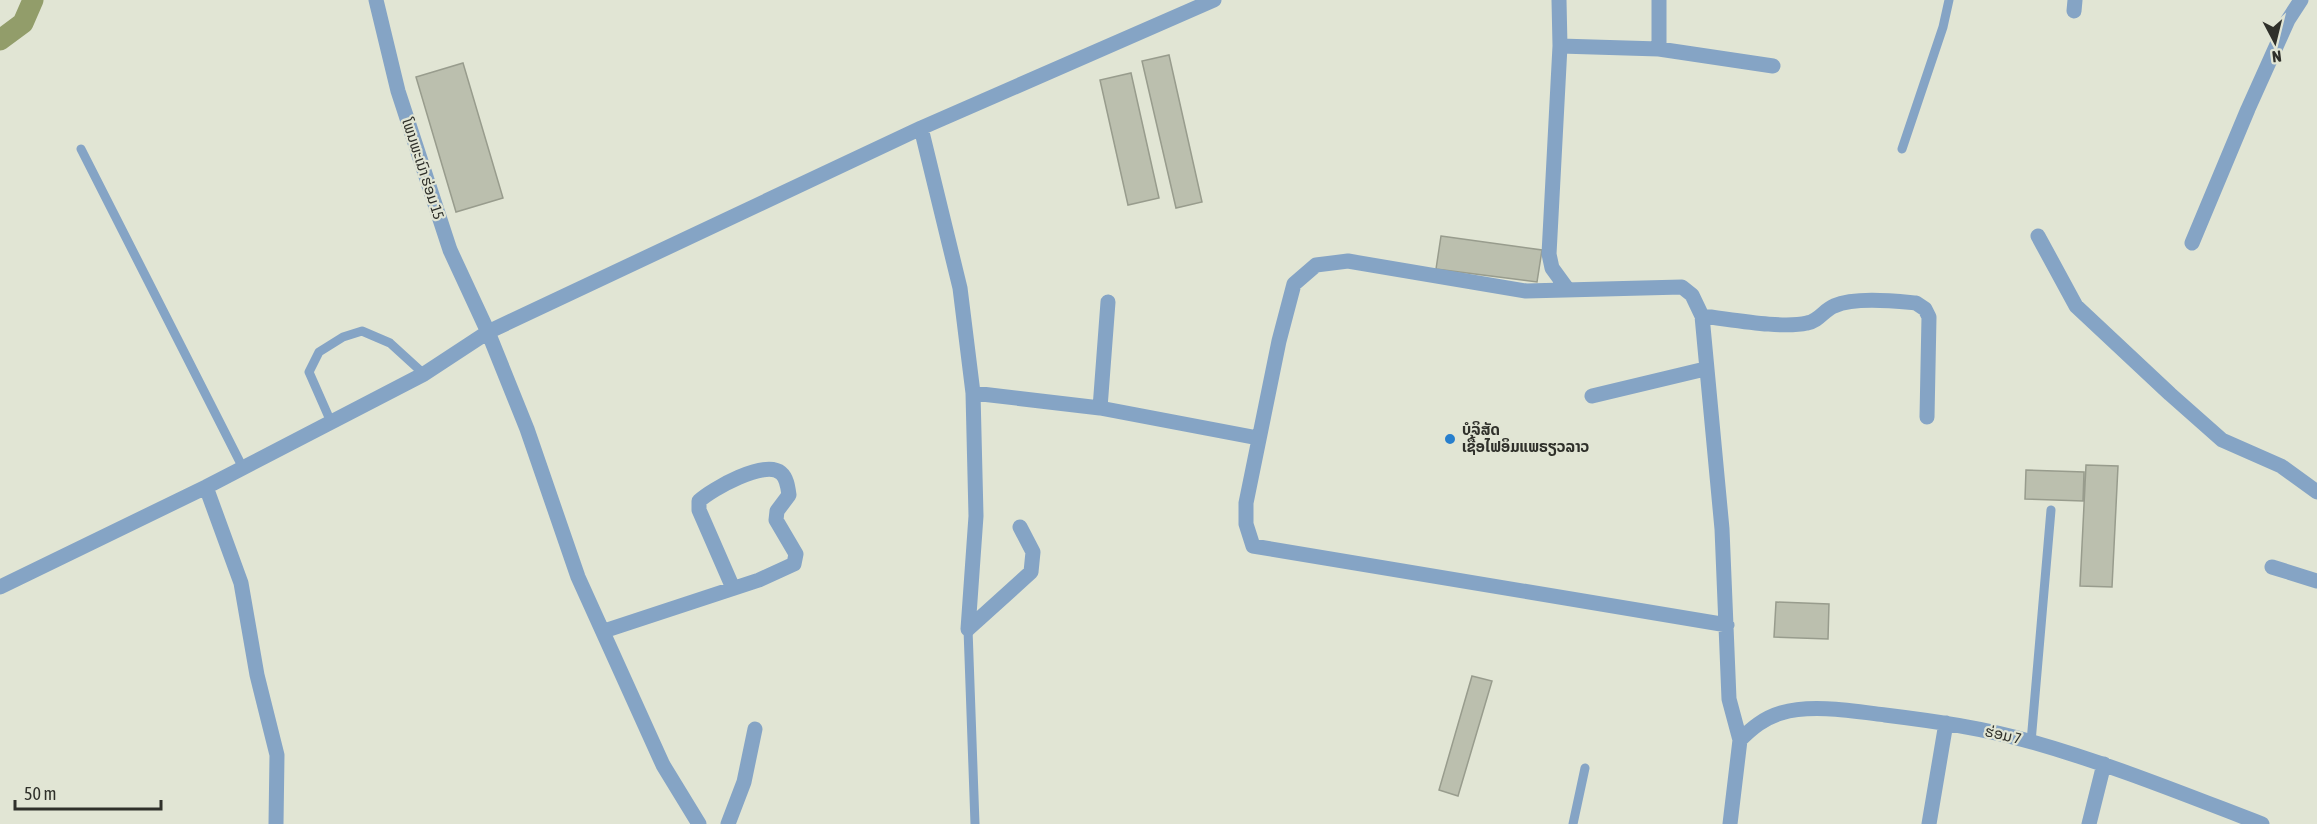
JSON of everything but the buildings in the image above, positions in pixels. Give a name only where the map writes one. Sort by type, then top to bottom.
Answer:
[{"type":"street","name":"ໂພນພະເນົາ ຮ່ອມ 15","points":[[376,0],[398,91],[450,250],[488,332],[527,429],[578,577],[663,765],[699,824]]},
{"type":"street","points":[[0,588],[206,487],[424,374],[488,332],[921,128],[1214,0]]},
{"type":"street","points":[[1559,0],[1560,46],[1549,254],[1552,267],[1568,290]]},
{"type":"street","points":[[1659,0],[1659,49]]},
{"type":"street","points":[[2192,243],[2252,99],[2288,20],[2301,0]]},
{"type":"street","points":[[1560,46],[1659,49],[1773,66]]},
{"type":"street","points":[[921,128],[960,288],[973,393],[976,516],[968,629]]},
{"type":"street","points":[[2038,236],[2076,306],[2170,394],[2222,440],[2281,466],[2317,492]]},
{"type":"street","points":[[1727,625],[1253,546],[1248,536],[1246,504],[1279,341],[1294,284],[1316,266],[1348,261],[1526,291],[1682,287],[1692,295],[1702,316],[1705,369],[1722,528],[1727,625],[1729,699],[1740,740],[1730,824]]},
{"type":"street","points":[[1702,316],[1798,324],[1817,320],[1831,307],[1848,301],[1916,303],[1925,309],[1929,317],[1928,417]]},
{"type":"street","points":[[1100,408],[1108,302]]},
{"type":"street","points":[[1592,396],[1705,369]]},
{"type":"street","points":[[973,393],[1100,408],[1258,438]]},
{"type":"street","points":[[604,631],[734,588],[794,564],[796,559],[776,520],[777,512],[789,495],[785,478],[780,471],[773,468],[756,470],[707,493],[699,501],[699,510],[734,588]]},
{"type":"street","points":[[206,487],[241,583],[257,675],[277,755],[276,824]]},
{"type":"street","points":[[968,629],[1030,572],[1033,552],[1020,527]]},
{"type":"street","points":[[2272,567],[2317,581]]},
{"type":"street","name":"ຮ່ອມ 7","points":[[1740,740],[1769,717],[1798,711],[1850,710],[1946,723],[2031,742],[2104,764],[2262,824]]},
{"type":"street","points":[[1929,824],[1946,723]]},
{"type":"street","points":[[728,824],[744,782],[755,729]]},
{"type":"street","points":[[2089,824],[2104,764]]},
{"type":"lane","points":[[1902,149],[1943,27],[1949,0]]},
{"type":"lane","points":[[81,149],[243,468]]},
{"type":"lane","points":[[331,422],[309,372],[319,352],[343,337],[362,331],[390,343],[424,374]]},
{"type":"lane","points":[[2031,742],[2051,510]]},
{"type":"lane","points":[[968,629],[975,824]]},
{"type":"lane","points":[[1573,824],[1585,768]]},
{"type":"waterway","points":[[0,40],[23,23],[33,0]]},
{"type":"place","name":"ບໍລິສັດ ເຊື້ອໄຟອິມແພຣຽວລາວ","points":[[1450,439]]}]
